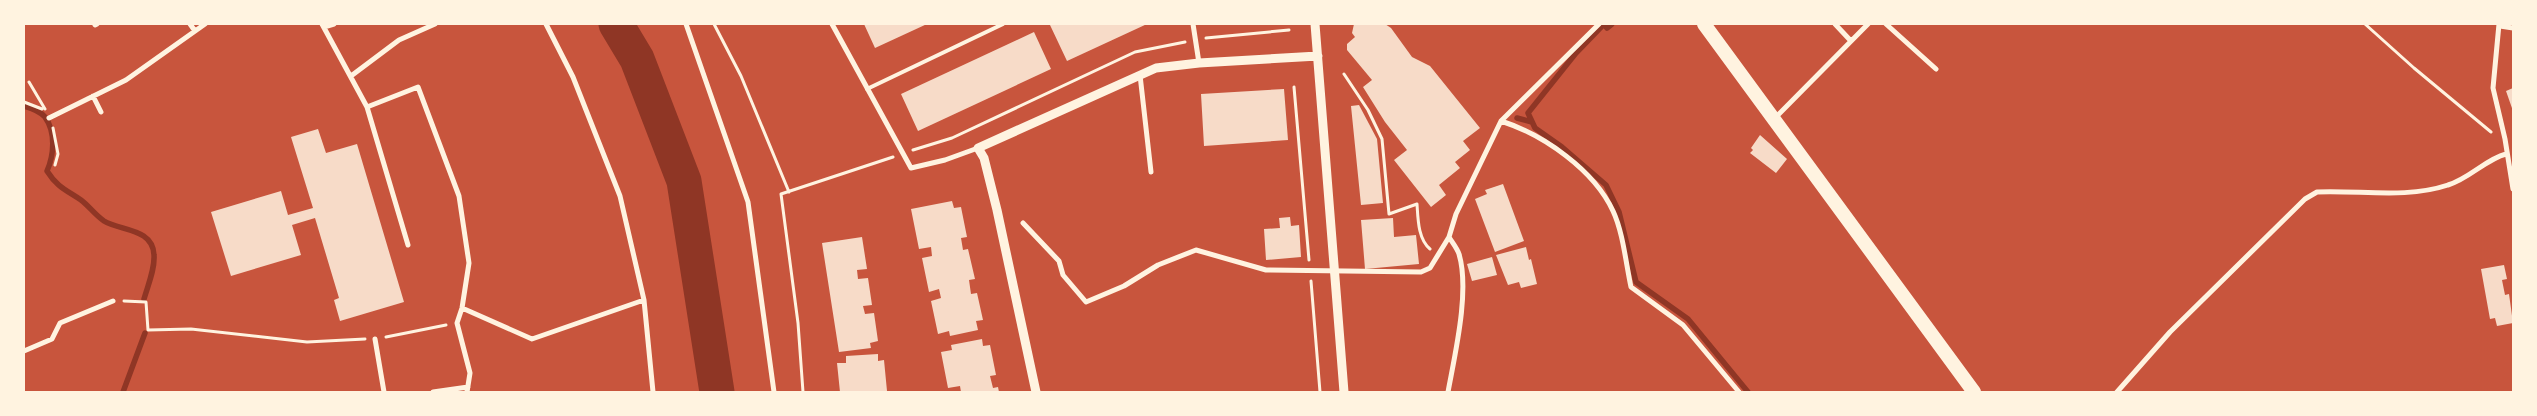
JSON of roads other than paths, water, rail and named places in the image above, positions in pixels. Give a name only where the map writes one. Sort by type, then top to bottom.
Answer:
[{"type":"highway","points":[[1704,24],[1974,392]]},
{"type":"street","points":[[190,24],[195,31]]},
{"type":"street","points":[[49,118],[126,80],[204,24]]},
{"type":"street","points":[[334,24],[323,26],[366,106],[408,245]]},
{"type":"street","points":[[351,76],[400,40],[435,24]]},
{"type":"street","points":[[546,24],[573,76],[620,196],[644,300],[653,392]]},
{"type":"street","points":[[686,24],[748,202],[774,392]]},
{"type":"street","points":[[832,24],[910,168],[945,160],[978,148],[1156,68],[1199,63],[1318,56]]},
{"type":"street","points":[[1193,24],[1199,63]]},
{"type":"street","points":[[1315,24],[1344,392]]},
{"type":"street","points":[[1023,223],[1059,261],[1063,275],[1086,302],[1124,286],[1158,265],[1196,250],[1266,270],[1421,272],[1430,268],[1449,237],[1456,214],[1501,121],[1599,24]]},
{"type":"street","points":[[1834,24],[1850,40]]},
{"type":"street","points":[[1774,119],[1850,40],[1868,24]]},
{"type":"street","points":[[1886,24],[1936,69]]},
{"type":"street","points":[[2513,28],[2499,25],[2493,88],[2505,140],[2513,189]]},
{"type":"street","points":[[1140,74],[1151,172]]},
{"type":"street","points":[[366,106],[418,87],[459,196],[470,263],[462,308],[456,322],[470,373],[468,390],[433,392]]},
{"type":"street","points":[[93,96],[101,112]]},
{"type":"street","points":[[1501,121],[1536,137],[1568,159],[1601,189],[1614,213],[1631,287],[1683,325],[1739,392]]},
{"type":"street","points":[[978,148],[984,158],[1036,392]]},
{"type":"street","points":[[2117,392],[2170,332],[2304,199],[2317,192],[2415,193],[2450,185],[2482,168],[2499,156],[2506,154]]},
{"type":"street","points":[[1448,392],[1461,320],[1462,285],[1459,254],[1449,237]]},
{"type":"street","points":[[462,308],[532,339],[644,300]]},
{"type":"street","points":[[24,351],[52,340],[60,323],[113,301]]},
{"type":"street","points":[[375,339],[384,392]]},
{"type":"lane","points":[[867,89],[997,25],[1003,24]]},
{"type":"waterway","points":[[616,24],[637,59],[684,181],[717,392]]},
{"type":"waterway","points":[[1612,24],[1607,28],[1604,24],[1576,53],[1528,113],[1535,128],[1562,147],[1606,185],[1619,212],[1636,282],[1688,319],[1748,392]]},
{"type":"waterway","points":[[24,106],[41,113],[49,123],[53,144],[47,171],[54,181],[81,200],[104,221],[142,235],[152,246],[154,255],[153,266],[144,299]]},
{"type":"waterway","points":[[1517,118],[1532,122]]},
{"type":"waterway","points":[[123,392],[145,333]]}]
